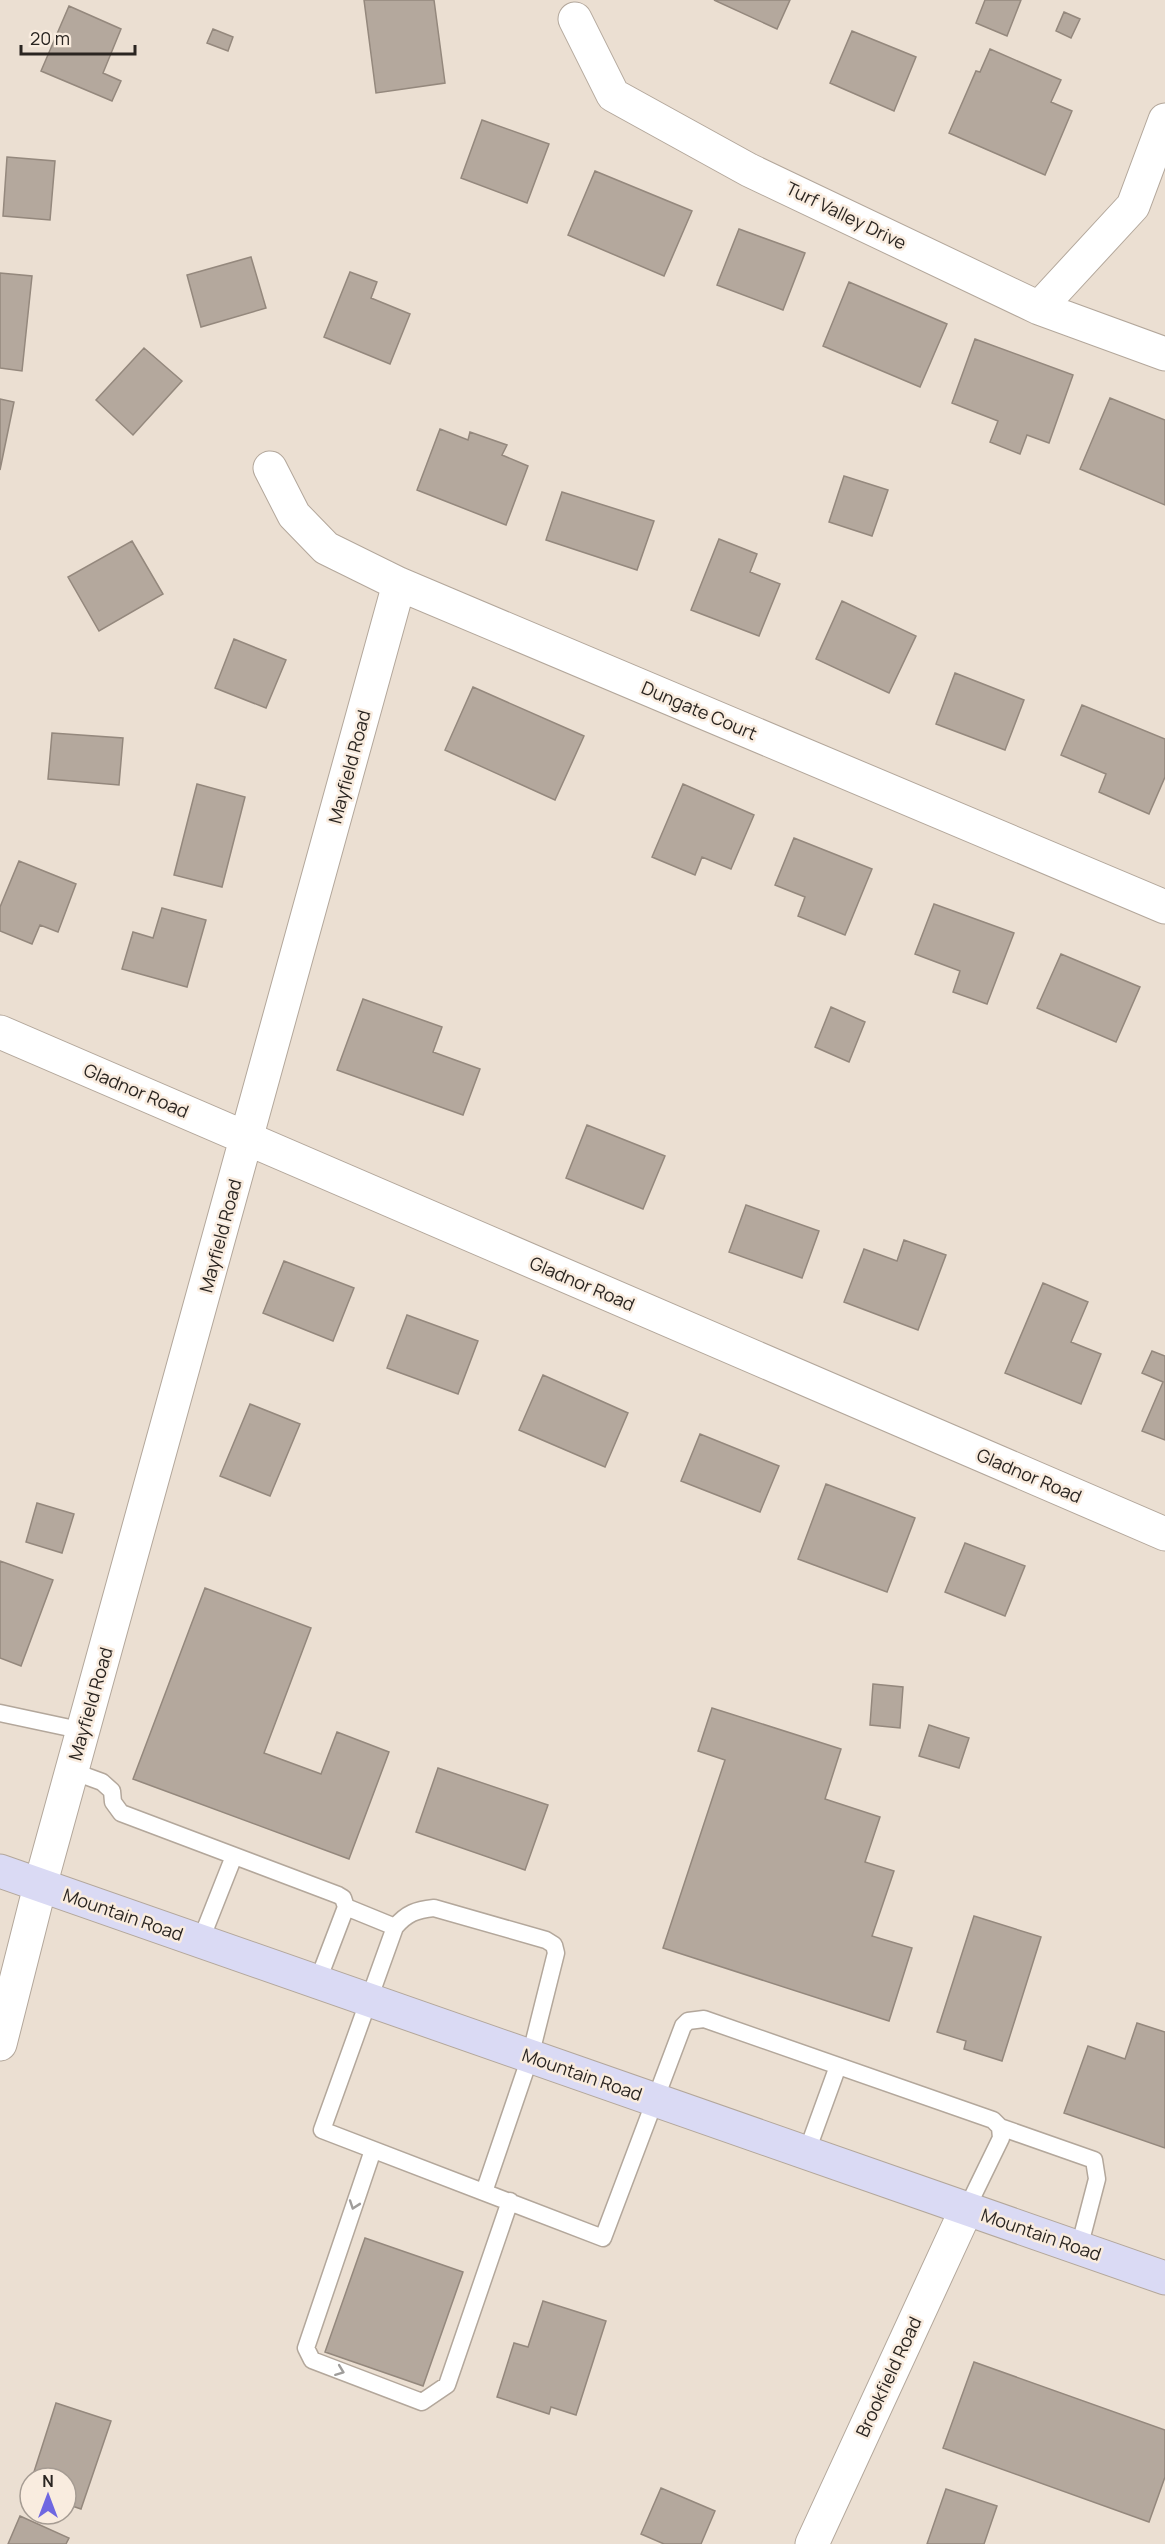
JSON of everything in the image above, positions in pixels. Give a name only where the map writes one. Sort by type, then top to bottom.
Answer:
[{"type":"main road","name":"Mountain Road","points":[[0,1871],[1165,2278]]},
{"type":"street","name":"Turf Valley Drive","points":[[575,19],[613,95],[749,170],[1039,308],[1165,354]]},
{"type":"street","points":[[1039,308],[1133,206],[1165,120]]},
{"type":"street","name":"Dungate Court","points":[[270,468],[294,515],[326,548],[399,584],[1165,907]]},
{"type":"street","name":"Mayfield Road","points":[[0,2044],[40,1886],[248,1140],[399,584]]},
{"type":"street","name":"Gladnor Road","points":[[0,1032],[1165,1534]]},
{"type":"street","name":"Brookfield Road","points":[[812,2544],[966,2210]]},
{"type":"lane","points":[[0,1713],[84,1731]]},
{"type":"lane","points":[[72,1771],[102,1782],[111,1791],[114,1802],[121,1813],[338,1894],[343,1898],[346,1907],[317,1983]]},
{"type":"lane","points":[[200,1942],[234,1856]]},
{"type":"lane","points":[[346,1907],[395,1927]]},
{"type":"lane","points":[[484,2192],[530,2057],[556,1953],[554,1945],[546,1940],[434,1908],[417,1910],[405,1916],[395,1927],[322,2130],[603,2238],[683,2026],[688,2021],[704,2019],[993,2120],[1000,2127],[1094,2160],[1097,2179],[1079,2248]]},
{"type":"lane","points":[[806,2154],[838,2066]]},
{"type":"lane","points":[[966,2210],[1001,2138],[1000,2127]]},
{"type":"lane","points":[[373,2150],[306,2348],[312,2361],[422,2402],[447,2385],[510,2201]]},
{"type":"building","points":[[364,0],[434,0],[445,83],[376,93]]},
{"type":"building","points":[[714,0],[790,0],[777,29]]},
{"type":"building","points":[[985,0],[1021,0],[1007,36],[976,23]]},
{"type":"building","points":[[69,6],[121,29],[103,73],[121,81],[112,101],[41,71]]},
{"type":"building","points":[[1064,12],[1080,19],[1071,38],[1056,31]]},
{"type":"building","points":[[213,29],[233,37],[228,51],[207,43]]},
{"type":"building","points":[[852,31],[916,57],[894,111],[830,83]]},
{"type":"building","points":[[990,49],[1061,80],[1051,102],[1072,111],[1045,175],[949,133],[976,71],[980,72]]},
{"type":"building","points":[[482,120],[549,144],[527,203],[461,178]]},
{"type":"building","points":[[7,157],[55,161],[50,220],[3,216]]},
{"type":"building","points":[[595,171],[692,211],[664,276],[568,235]]},
{"type":"building","points":[[739,229],[805,253],[783,310],[717,285]]},
{"type":"building","points":[[251,257],[266,308],[201,327],[187,275]]},
{"type":"building","points":[[350,272],[377,282],[371,298],[410,314],[390,364],[324,337]]},
{"type":"building","points":[[0,273],[32,276],[22,371],[0,368]]},
{"type":"building","points":[[849,282],[947,324],[920,387],[823,346]]},
{"type":"building","points":[[975,339],[1073,375],[1049,443],[1027,435],[1020,454],[990,442],[998,421],[952,403]]},
{"type":"building","points":[[144,348],[182,381],[133,435],[96,400]]},
{"type":"building","points":[[1110,398],[1165,420],[1165,505],[1080,469]]},
{"type":"building","points":[[0,399],[14,402],[0,470]]},
{"type":"building","points":[[440,429],[468,440],[470,432],[507,445],[502,455],[528,466],[506,525],[417,490]]},
{"type":"building","points":[[844,476],[888,490],[872,536],[829,522]]},
{"type":"building","points":[[562,492],[654,521],[637,570],[546,540]]},
{"type":"building","points":[[719,539],[757,554],[750,572],[780,584],[759,636],[691,610]]},
{"type":"building","points":[[132,541],[163,594],[99,631],[68,577]]},
{"type":"building","points":[[842,601],[916,636],[889,693],[816,659]]},
{"type":"building","points":[[234,639],[286,660],[266,708],[215,688]]},
{"type":"building","points":[[955,673],[1024,700],[1005,750],[936,724]]},
{"type":"building","points":[[473,687],[584,736],[555,800],[445,750]]},
{"type":"building","points":[[1082,705],[1165,739],[1165,777],[1149,814],[1099,792],[1106,774],[1061,755]]},
{"type":"building","points":[[52,733],[123,738],[119,785],[48,779]]},
{"type":"building","points":[[197,784],[245,797],[222,887],[174,875]]},
{"type":"building","points":[[683,784],[754,815],[731,869],[702,857],[695,875],[652,857]]},
{"type":"building","points":[[794,838],[872,869],[845,935],[798,916],[805,897],[775,885]]},
{"type":"building","points":[[19,861],[76,884],[58,932],[40,925],[32,944],[0,931],[0,907]]},
{"type":"building","points":[[934,904],[1014,933],[987,1004],[953,992],[960,971],[915,954]]},
{"type":"building","points":[[162,908],[206,920],[187,987],[122,969],[133,932],[153,938]]},
{"type":"building","points":[[1061,954],[1140,987],[1116,1042],[1037,1008]]},
{"type":"building","points":[[363,999],[442,1027],[433,1052],[480,1069],[463,1115],[337,1070]]},
{"type":"building","points":[[831,1007],[865,1022],[849,1062],[815,1047]]},
{"type":"building","points":[[587,1125],[665,1156],[643,1209],[566,1178]]},
{"type":"building","points":[[746,1205],[819,1231],[802,1278],[729,1252]]},
{"type":"building","points":[[904,1240],[946,1255],[918,1330],[844,1302],[864,1249],[897,1261]]},
{"type":"building","points":[[284,1261],[354,1288],[333,1341],[263,1313]]},
{"type":"building","points":[[1043,1283],[1088,1302],[1071,1342],[1101,1354],[1081,1404],[1005,1373]]},
{"type":"building","points":[[407,1315],[478,1341],[458,1394],[387,1368]]},
{"type":"building","points":[[1152,1351],[1165,1356],[1165,1440],[1142,1431],[1163,1382],[1142,1373]]},
{"type":"building","points":[[543,1375],[628,1413],[605,1467],[519,1430]]},
{"type":"building","points":[[250,1404],[300,1424],[270,1496],[220,1476]]},
{"type":"building","points":[[700,1434],[779,1466],[760,1512],[681,1481]]},
{"type":"building","points":[[826,1484],[915,1518],[887,1592],[798,1559]]},
{"type":"building","points":[[37,1503],[74,1514],[62,1553],[26,1542]]},
{"type":"building","points":[[965,1543],[1025,1566],[1005,1616],[945,1592]]},
{"type":"building","points":[[0,1561],[53,1580],[21,1666],[0,1658]]},
{"type":"building","points":[[205,1588],[311,1628],[264,1753],[321,1774],[337,1732],[389,1752],[349,1859],[133,1779]]},
{"type":"building","points":[[873,1684],[903,1687],[900,1728],[870,1725]]},
{"type":"building","points":[[712,1708],[841,1749],[825,1799],[880,1817],[865,1862],[894,1871],[872,1936],[912,1948],[889,2021],[663,1948],[725,1760],[698,1751]]},
{"type":"building","points":[[929,1725],[969,1738],[959,1768],[919,1756]]},
{"type":"building","points":[[438,1768],[548,1805],[525,1870],[416,1832]]},
{"type":"building","points":[[974,1916],[1041,1937],[1002,2061],[964,2049],[966,2041],[937,2032]]},
{"type":"building","points":[[1137,2023],[1165,2032],[1165,2148],[1064,2113],[1088,2046],[1125,2059]]},
{"type":"building","points":[[365,2238],[463,2272],[423,2386],[325,2352]]},
{"type":"building","points":[[543,2301],[606,2321],[576,2415],[551,2407],[549,2414],[497,2397],[514,2343],[528,2347]]},
{"type":"building","points":[[974,2362],[1165,2430],[1165,2477],[1149,2522],[943,2448]]},
{"type":"building","points":[[56,2403],[111,2421],[81,2509],[78,2508],[78,2466],[36,2466]]},
{"type":"building","points":[[661,2488],[715,2511],[701,2544],[664,2544],[641,2534]]},
{"type":"building","points":[[946,2489],[997,2506],[984,2544],[927,2544]]},
{"type":"building","points":[[18,2521],[18,2526],[42,2526],[69,2538],[66,2544],[8,2544]]}]
